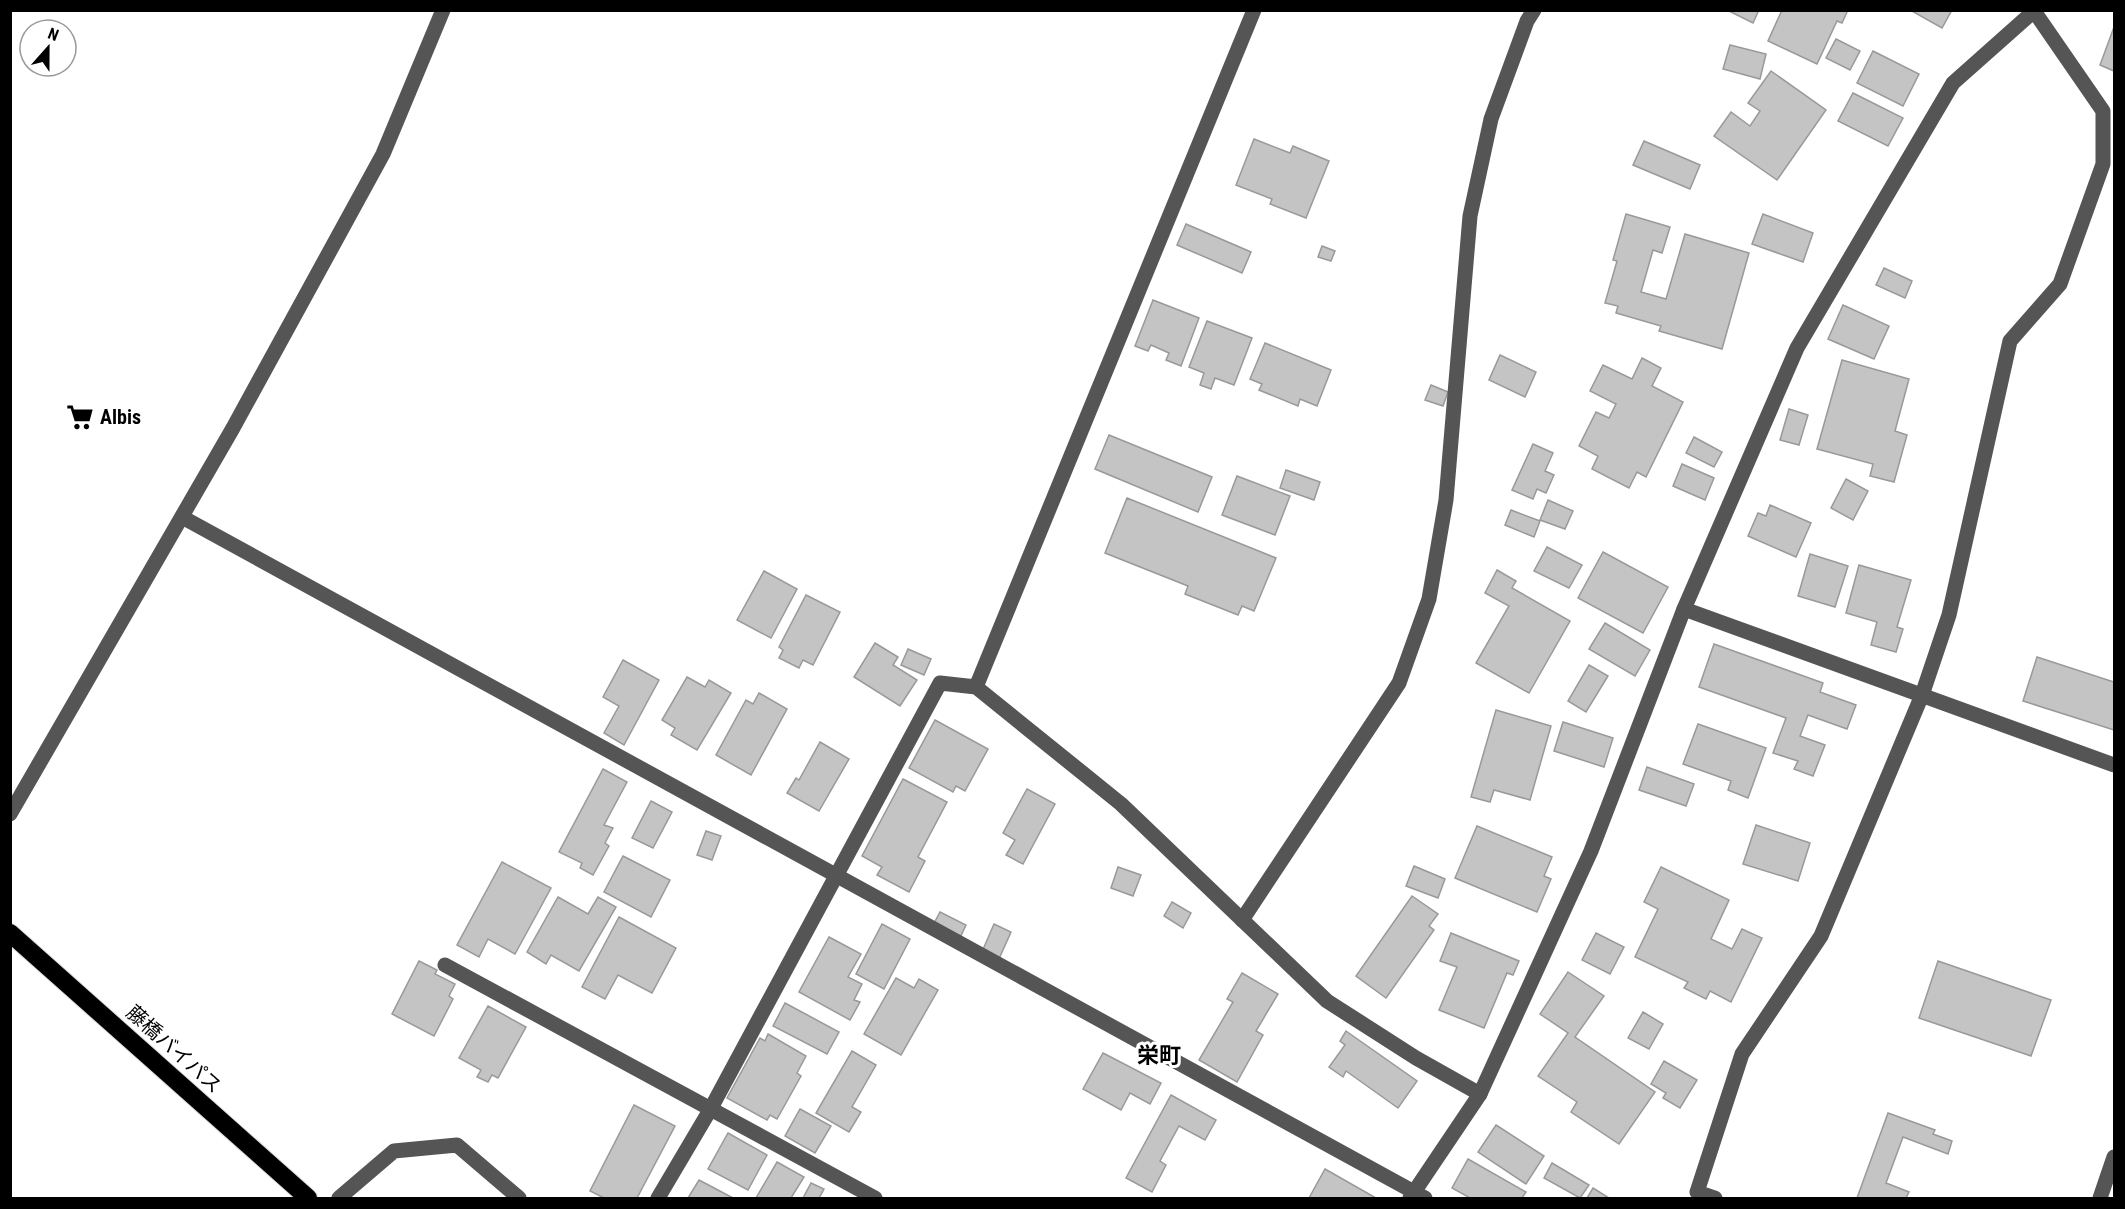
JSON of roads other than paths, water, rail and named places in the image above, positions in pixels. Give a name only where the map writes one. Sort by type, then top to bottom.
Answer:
[{"type":"highway","name":"藤橋バイパス","points":[[10,933],[308,1198]]},
{"type":"street","points":[[10,814],[182,517],[383,154],[442,10]]},
{"type":"street","points":[[976,687],[1254,10]]},
{"type":"street","points":[[1242,920],[1399,683],[1429,598],[1446,500],[1470,216],[1491,119],[1527,21],[1534,10]]},
{"type":"street","points":[[182,517],[1417,1197],[1480,1094],[1591,851],[1684,609],[1797,348],[1953,83],[2035,11],[2103,111],[2103,164],[2060,284],[2010,341],[1949,615],[1922,695],[1821,936],[1742,1054],[1697,1192],[1715,1198]]},
{"type":"street","points":[[1684,609],[2115,765]]},
{"type":"street","points":[[658,1198],[710,1110],[940,683],[976,687],[1121,804],[1327,1000],[1416,1058],[1480,1094]]},
{"type":"street","points":[[445,965],[875,1198]]},
{"type":"street","points":[[339,1198],[394,1152],[457,1145],[519,1198]]},
{"type":"street","points":[[2100,1198],[2115,1157]]},
{"type":"place","name":"Albis","points":[[80,417]]},
{"type":"district","name":"栄町","points":[[1159,1055]]}]
